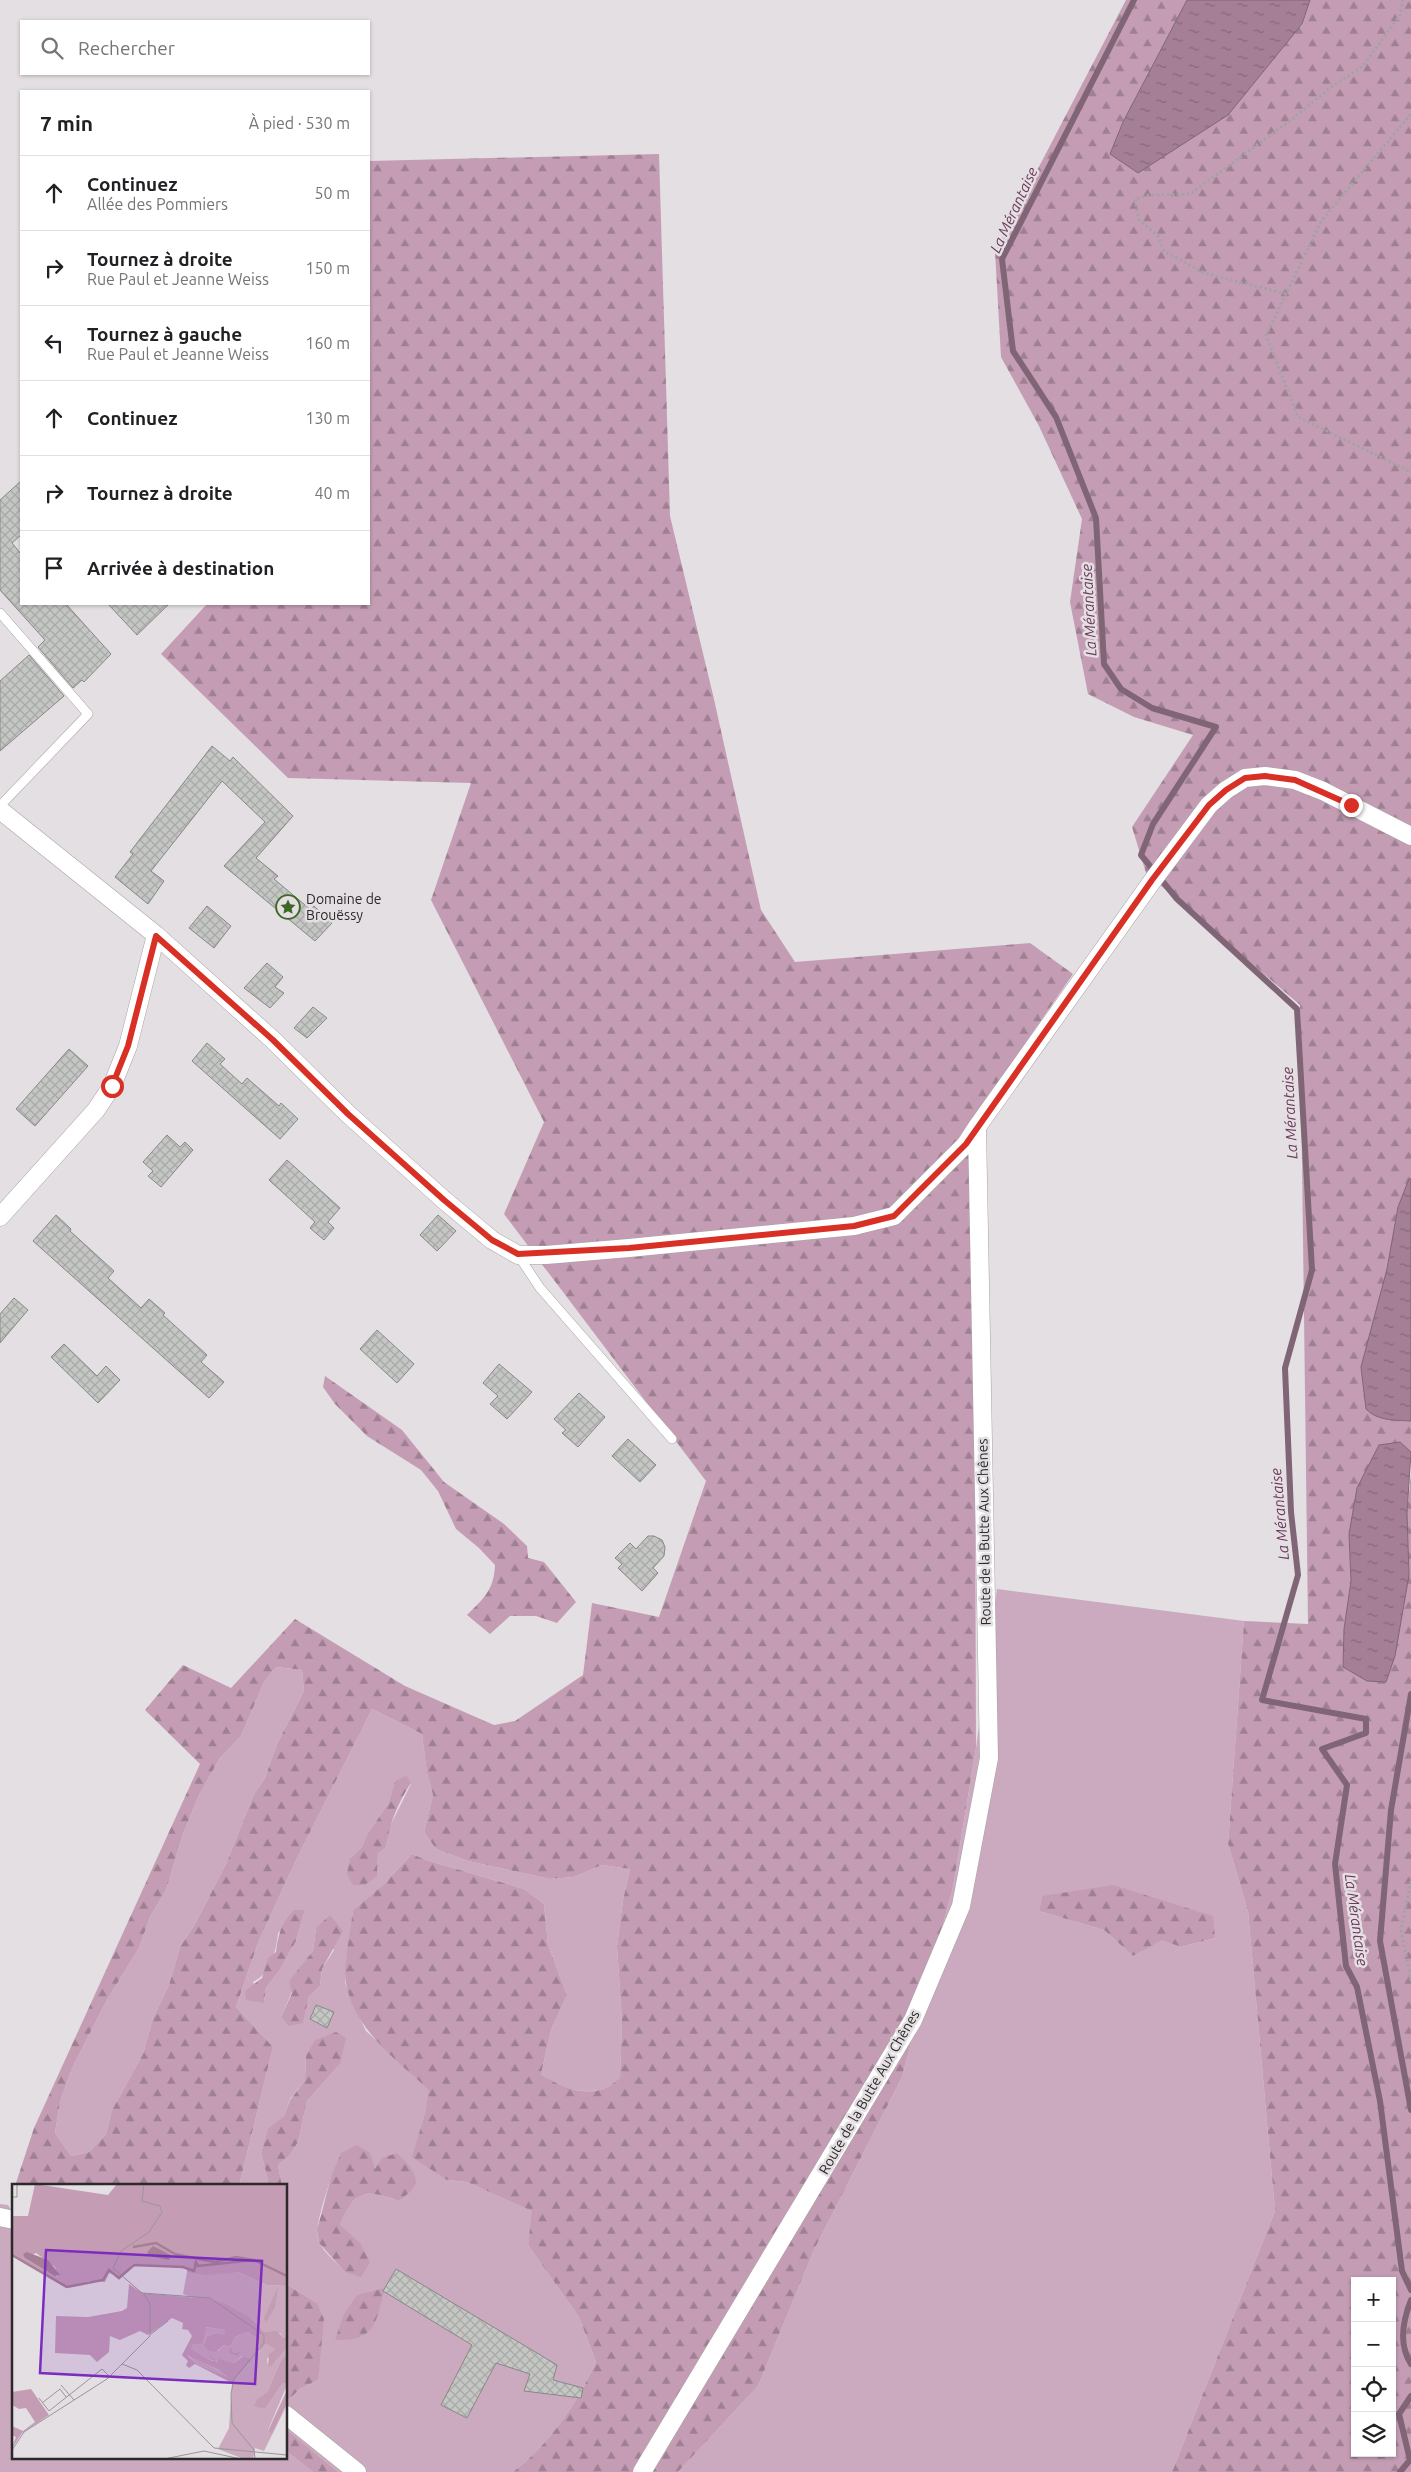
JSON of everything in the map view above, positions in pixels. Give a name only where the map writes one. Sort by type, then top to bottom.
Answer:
[{"type":"street","points":[[0,808],[156,936],[273,1040],[348,1114],[444,1200],[492,1240],[518,1254],[629,1248],[854,1226],[894,1216],[966,1144],[1158,874],[1209,805],[1226,790],[1245,778],[1265,776],[1295,780],[1323,791],[1411,836]]},
{"type":"street","points":[[0,1218],[91,1116],[112,1086],[128,1046],[156,936]]},
{"type":"street","name":"Route de la Butte Aux Chênes","points":[[642,2472],[913,2020],[961,1906],[989,1758],[977,1126]]},
{"type":"street","points":[[288,2417],[357,2472]]},
{"type":"lane","points":[[0,613],[88,714],[0,808]]},
{"type":"lane","points":[[518,1254],[540,1288],[672,1438]]},
{"type":"path","points":[[1286,294],[1204,272],[1164,251],[1158,236],[1139,220],[1135,199],[1150,195],[1190,194],[1291,120],[1330,88],[1363,66],[1400,15],[1403,0]]},
{"type":"path","points":[[1411,114],[1322,220],[1266,335],[1298,417],[1411,472]]},
{"type":"path","points":[[1411,1881],[1401,1930],[1411,1982]]},
{"type":"shaded area","points":[[997,1589],[1244,1621],[1228,1844],[1248,1911],[1275,2211],[1172,2472],[678,2472],[758,2386],[814,2250],[902,2077],[953,1887],[976,1748]],"holes":[[[1042,1896],[1215,1938],[1181,1947],[1162,1939],[1133,1956],[1104,1930],[1039,1911]]]},
{"type":"shaded area","points":[[276,1667],[302,1670],[304,1691],[277,1744],[265,1778],[254,1794],[226,1864],[195,1924],[180,1947],[169,1985],[153,2018],[143,2054],[112,2110],[106,2134],[89,2152],[71,2156],[55,2133],[60,2102],[72,2068],[107,2000],[139,1948],[150,1917],[166,1890],[183,1834],[199,1795],[220,1758],[241,1736],[264,1682]]},
{"type":"shaded area","points":[[372,1709],[422,1734],[427,1773],[433,1795],[424,1832],[436,1849],[468,1861],[550,1879],[574,1877],[602,1865],[630,1869],[623,1900],[617,1946],[622,2022],[620,2079],[605,2088],[595,2091],[570,2089],[555,2083],[541,2074],[551,2030],[567,1995],[548,1945],[544,1904],[524,1889],[426,1860],[412,1854],[384,1884],[353,1910],[345,1982],[366,2031],[430,2090],[425,2114],[447,2180],[467,2182],[533,2211],[528,2245],[579,2317],[596,2362],[580,2393],[551,2436],[513,2472],[338,2472],[288,2431],[288,2400],[300,2389],[318,2380],[317,2303],[288,2285],[288,2184],[282,2184],[278,2165],[290,2155],[298,2142],[307,2101],[340,2064],[306,2056],[305,2080],[290,2099],[284,2116],[268,2130],[261,2153],[268,2180],[265,2184],[239,2184],[273,2047],[236,2007],[258,1943],[295,1862]],"holes":[[[395,1781],[411,1784],[388,1830],[386,1847],[378,1854],[377,1875],[350,1858],[361,1848],[368,1833],[388,1804]],[[305,1910],[296,1941],[279,1971],[266,1988],[264,2003],[253,1982],[264,1973],[272,1961],[278,1933]],[[316,1928],[334,1950],[322,1969],[320,1986],[309,1997],[303,2022],[281,2017],[303,1966],[313,1951]],[[375,2170],[398,2201],[377,2193],[360,2195],[347,2207],[340,2224],[345,2272],[319,2242],[318,2228],[321,2210],[331,2177]]]},
{"type":"shaded area","points":[[0,2204],[8,2205],[12,2212],[12,2460],[288,2460],[288,2453],[313,2472],[0,2472]]},
{"type":"green space","points":[[1126,0],[1187,0],[1123,122],[1110,154],[1138,173],[1302,25],[1310,0],[1411,0],[1411,1179],[1398,1207],[1387,1269],[1392,1420],[1411,1421],[1411,1452],[1399,1442],[1349,1534],[1351,1581],[1344,1629],[1343,1667],[1367,1681],[1409,1575],[1407,1513],[1411,1475],[1411,2472],[1172,2472],[1275,2211],[1248,1911],[1228,1844],[1244,1621],[1308,1624],[1300,1005],[1146,873],[1132,827],[1193,735],[1134,717],[1088,694],[1070,602],[1082,519],[1039,426],[1001,357],[995,251]]},
{"type":"green space","points":[[659,154],[670,516],[713,695],[761,910],[795,962],[1030,943],[1073,974],[974,1118],[976,1748],[953,1887],[902,2077],[814,2250],[758,2386],[678,2472],[513,2472],[551,2436],[580,2393],[596,2362],[579,2317],[528,2245],[532,2211],[467,2182],[447,2180],[412,2157],[425,2114],[429,2090],[378,2043],[367,2030],[351,2000],[345,1977],[353,1910],[384,1884],[412,1854],[426,1860],[524,1889],[544,1904],[548,1945],[567,1995],[551,2030],[541,2074],[570,2089],[595,2091],[603,2089],[620,2078],[622,2022],[617,1946],[623,1900],[630,1869],[602,1865],[574,1877],[550,1879],[468,1861],[436,1849],[424,1832],[433,1795],[427,1773],[422,1734],[372,1709],[295,1862],[258,1943],[236,2007],[273,2047],[239,2184],[16,2184],[34,2128],[200,1764],[145,1710],[183,1665],[231,1688],[295,1619],[405,1686],[494,1725],[515,1721],[583,1675],[592,1603],[659,1617],[706,1481],[504,1214],[544,1122],[431,900],[471,783],[288,778],[161,654],[206,605],[370,605],[370,161]],"holes":[[[276,1667],[302,1670],[304,1691],[277,1744],[265,1778],[254,1794],[226,1864],[195,1924],[180,1947],[169,1985],[153,2018],[143,2054],[112,2110],[106,2134],[89,2152],[71,2156],[55,2133],[60,2102],[72,2068],[107,2000],[139,1948],[150,1917],[166,1890],[183,1834],[199,1795],[220,1758],[241,1736],[264,1682]]]},
{"type":"green space","points":[[325,1376],[402,1430],[444,1482],[504,1524],[527,1546],[528,1558],[544,1562],[576,1602],[557,1623],[536,1616],[510,1616],[490,1634],[467,1615],[487,1593],[493,1581],[495,1565],[479,1548],[456,1529],[438,1491],[421,1470],[367,1436],[335,1404],[323,1387]]},
{"type":"green space","points":[[406,1776],[411,1783],[395,1814],[389,1830],[386,1847],[378,1854],[377,1876],[365,1885],[353,1885],[347,1874],[350,1858],[361,1848],[368,1833],[388,1804],[395,1781]]},
{"type":"green space","points":[[1113,1885],[1213,1916],[1215,1938],[1181,1947],[1162,1940],[1133,1956],[1104,1930],[1039,1911],[1042,1896]]},
{"type":"green space","points":[[294,1910],[305,1910],[296,1941],[279,1971],[266,1988],[264,2003],[246,2000],[245,1991],[262,1978],[268,1958],[276,1952],[283,1925]]},
{"type":"green space","points":[[330,1915],[343,1931],[322,1969],[320,1986],[309,1997],[303,2023],[289,2026],[281,2017],[292,1993],[289,1981],[313,1951],[316,1928]]},
{"type":"green space","points":[[336,2032],[346,2038],[340,2064],[307,2101],[298,2142],[290,2155],[278,2165],[282,2184],[265,2184],[268,2180],[261,2153],[268,2129],[284,2116],[290,2100],[305,2080],[306,2056],[315,2040]]},
{"type":"green space","points":[[357,2145],[370,2153],[375,2169],[382,2158],[397,2153],[410,2166],[416,2178],[412,2189],[398,2201],[377,2194],[362,2195],[350,2205],[345,2214],[340,2225],[360,2243],[370,2262],[361,2277],[345,2272],[319,2243],[317,2230],[331,2177],[341,2153]]},
{"type":"green space","points":[[288,2285],[317,2303],[324,2319],[318,2380],[300,2389],[288,2400]]},
{"type":"green space","points":[[385,2288],[372,2328],[359,2337],[335,2340],[344,2314],[357,2295]]},
{"type":"green space","points":[[288,2431],[338,2472],[313,2472],[288,2453]]},
{"type":"water","points":[[1187,0],[1310,0],[1302,24],[1228,115],[1138,173],[1110,154],[1123,122]]},
{"type":"water","points":[[1409,1179],[1411,1179],[1411,1421],[1381,1418],[1366,1409],[1361,1367],[1387,1269],[1398,1207]]},
{"type":"water","points":[[1400,1442],[1411,1452],[1407,1513],[1409,1575],[1395,1656],[1386,1682],[1367,1681],[1343,1667],[1344,1629],[1351,1581],[1349,1534],[1357,1488],[1379,1445]]},
{"type":"building","points":[[20,482],[20,536],[12,543],[20,553],[20,605],[67,605],[111,654],[84,682],[82,680],[73,688],[38,647],[45,640],[0,590],[0,500]]},
{"type":"building","points":[[109,605],[168,605],[137,635]]},
{"type":"building","points":[[29,655],[64,696],[0,751],[0,681]]},
{"type":"building","points":[[212,746],[230,761],[233,757],[293,816],[256,858],[278,876],[274,879],[311,910],[314,906],[332,923],[315,941],[224,866],[265,822],[222,781],[151,871],[164,881],[148,904],[115,877],[133,854],[130,852]]},
{"type":"building","points":[[207,906],[231,926],[214,948],[189,928]]},
{"type":"building","points":[[267,963],[283,977],[275,987],[284,993],[270,1008],[244,988]]},
{"type":"building","points":[[313,1007],[327,1018],[307,1038],[294,1028]]},
{"type":"building","points":[[207,1043],[225,1059],[220,1064],[242,1084],[247,1078],[279,1106],[281,1103],[298,1119],[280,1139],[192,1061]]},
{"type":"building","points":[[69,1049],[88,1066],[35,1126],[16,1109]]},
{"type":"building","points":[[167,1135],[180,1147],[185,1142],[193,1150],[161,1187],[148,1176],[153,1171],[143,1162]]},
{"type":"building","points":[[287,1160],[340,1208],[328,1222],[334,1228],[324,1240],[310,1228],[315,1222],[269,1180]]},
{"type":"building","points":[[56,1215],[71,1229],[70,1231],[114,1271],[108,1278],[141,1308],[149,1299],[165,1313],[163,1315],[207,1355],[201,1362],[224,1382],[209,1398],[33,1241]]},
{"type":"building","points":[[438,1215],[456,1231],[437,1251],[420,1235]]},
{"type":"building","points":[[14,1298],[28,1310],[0,1343],[0,1314]]},
{"type":"building","points":[[377,1330],[414,1364],[397,1383],[360,1349]]},
{"type":"building","points":[[64,1344],[97,1376],[106,1366],[120,1380],[98,1403],[51,1357]]},
{"type":"building","points":[[499,1364],[532,1392],[507,1419],[490,1404],[498,1396],[483,1383]]},
{"type":"building","points":[[579,1393],[605,1417],[578,1447],[562,1433],[566,1430],[554,1419]]},
{"type":"building","points":[[628,1439],[656,1465],[640,1482],[612,1456]]},
{"type":"building","points":[[648,1536],[654,1536],[662,1540],[665,1547],[664,1556],[653,1568],[658,1573],[642,1591],[618,1568],[622,1564],[615,1558],[630,1543],[636,1549]]},
{"type":"building","points":[[316,2005],[334,2012],[327,2028],[310,2019]]},
{"type":"building","points":[[396,2269],[557,2365],[553,2380],[583,2388],[581,2398],[524,2391],[530,2374],[496,2363],[467,2418],[441,2405],[472,2345],[383,2291]]},
{"type":"waterway","name":"La Mérantaise","points":[[1134,0],[1002,259],[1013,351],[1056,417],[1096,518],[1104,664],[1121,689],[1152,708],[1216,727],[1153,824],[1141,855],[1177,899],[1297,1009],[1312,1270],[1285,1368],[1291,1512],[1298,1575],[1262,1700],[1366,1719],[1366,1733],[1322,1749],[1347,1785],[1335,1864],[1346,1966],[1357,1987],[1380,2101],[1402,2271],[1411,2290]]},
{"type":"waterway","points":[[1411,1694],[1391,1810],[1380,1941],[1411,2110]]},
{"type":"waterway","name":"La Mérantaise","points":[[1411,2300],[1403,2332],[1404,2348],[1411,2364]]},
{"type":"waterway","name":"La Mérantaise","points":[[1400,2472],[1410,2460],[1399,2414],[1411,2396]]},
{"type":"place","name":"Domaine de Brouëssy","points":[[288,907]]},
{"type":"route","points":[[112,1086],[128,1046],[156,936],[273,1040],[348,1114],[444,1200],[492,1240],[518,1254],[546,1255],[854,1226],[894,1216],[966,1144],[1152,880],[1209,805],[1226,790],[1245,778],[1265,776],[1295,780],[1351,805]]}]
